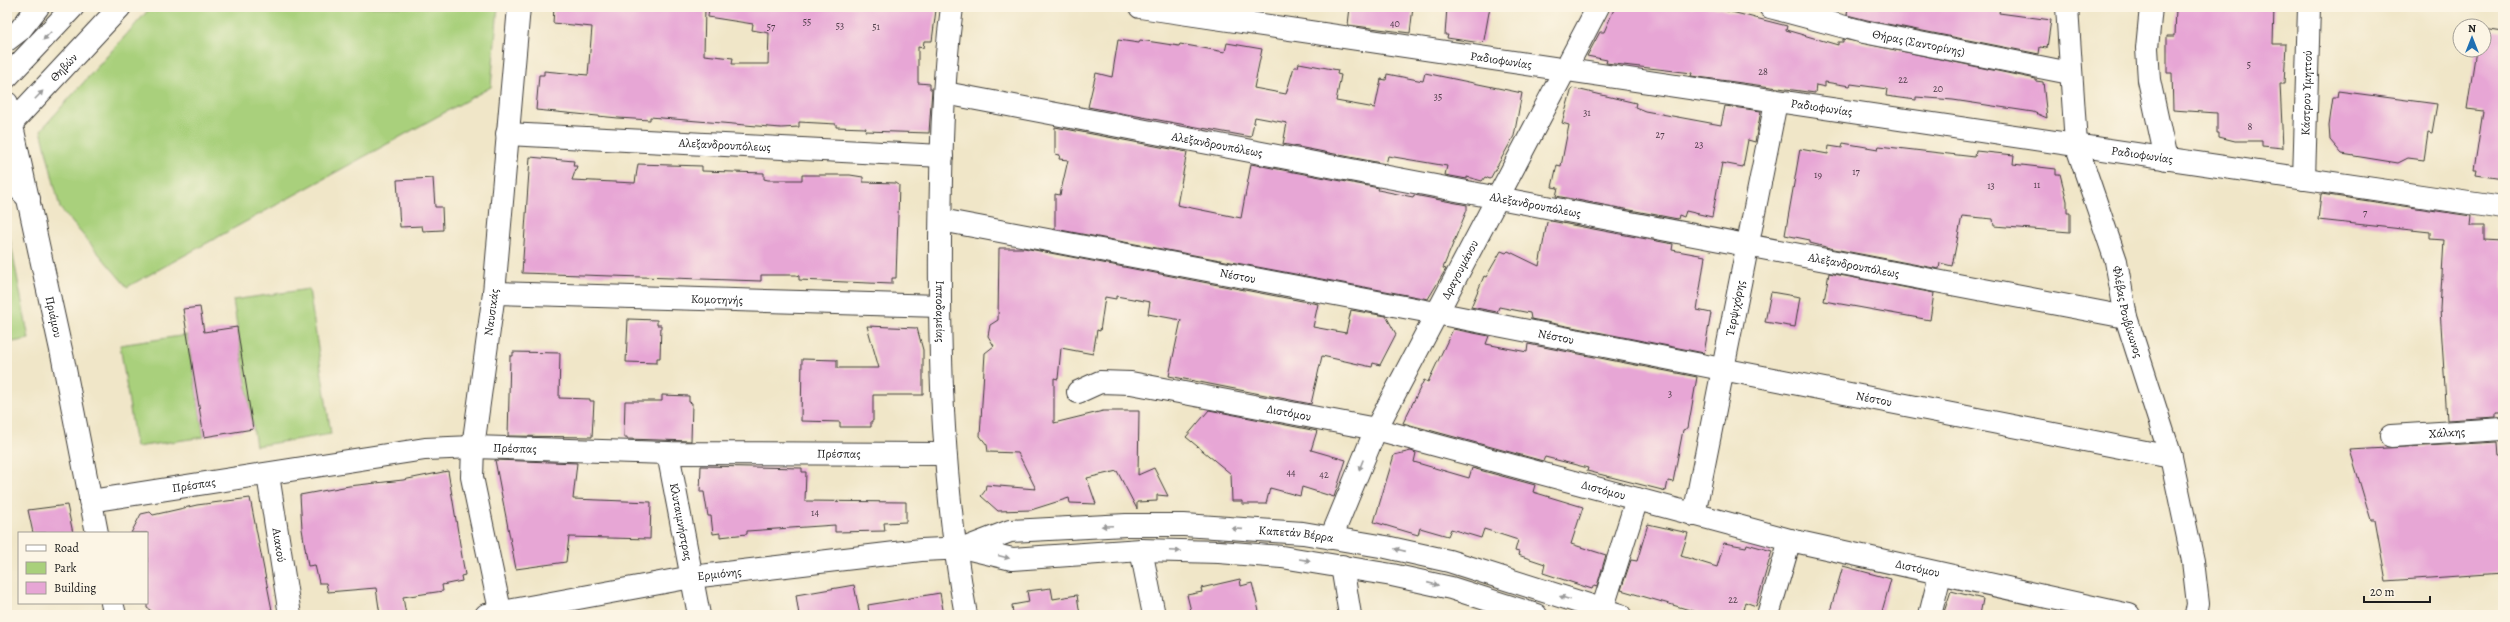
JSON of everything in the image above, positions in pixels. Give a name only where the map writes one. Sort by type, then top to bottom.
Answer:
[{"type":"street","points":[[7,40],[20,30],[38,7]]},
{"type":"street","points":[[7,77],[73,7]]},
{"type":"street","name":"Θηβών","points":[[8,118],[84,48],[120,7]]},
{"type":"street","name":"Ναυσικάς","points":[[496,614],[472,477],[473,447],[494,293],[519,7]]},
{"type":"street","name":"Ιπποδαμείας","points":[[952,7],[945,94],[940,220],[941,400],[945,454],[960,548],[966,615]]},
{"type":"street","name":"Δραγουμάνου","points":[[1331,538],[1376,429],[1498,198],[1563,70],[1598,7]]},
{"type":"street","name":"Θήρας (Σαντορίνης)","points":[[1770,7],[1864,32],[2070,73]]},
{"type":"street","name":"Φλέβας Ρουβίκωνος","points":[[2067,7],[2070,73],[2076,144],[2116,260],[2126,317],[2171,457],[2193,561],[2198,604],[2196,615]]},
{"type":"street","points":[[2151,7],[2147,48],[2149,80],[2166,159]]},
{"type":"street","name":"Κάστρου Υμηττού","points":[[2304,179],[2309,7]]},
{"type":"street","name":"Ραδιοφωνίας","points":[[1149,8],[1776,102],[2076,144],[2166,159],[2503,208]]},
{"type":"street","name":"Αλεξανδρουπόλεως","points":[[945,94],[1498,198],[1748,247],[2126,317]]},
{"type":"street","name":"Τερψιχόρης","points":[[1694,515],[1776,102]]},
{"type":"street","name":"Πριάμου","points":[[8,118],[29,199],[63,359],[97,532]]},
{"type":"street","name":"Αλεξανδρουπόλεως","points":[[507,134],[942,156]]},
{"type":"street","points":[[7,177],[29,199]]},
{"type":"street","name":"Νέστου","points":[[940,220],[1436,313],[2171,457]]},
{"type":"street","name":"Κομοτηνής","points":[[494,293],[940,306]]},
{"type":"street","name":"Διστόμου","points":[[1078,392],[1100,382],[1131,383],[1376,429],[1694,515],[1790,540],[1940,575],[2056,607],[2128,615]]},
{"type":"street","name":"Χάλκης","points":[[2391,436],[2503,429]]},
{"type":"street","name":"Πρέσπας","points":[[90,501],[268,475],[425,449],[473,447],[668,452],[945,454]]},
{"type":"street","name":"Κλυταιμνήστρας","points":[[668,452],[699,615]]},
{"type":"street","name":"Αιακού","points":[[268,475],[290,615]]},
{"type":"street","points":[[1611,612],[1637,499]]},
{"type":"street","name":"Καπετάν Βέρρα","points":[[960,548],[1010,531],[1126,525],[1191,526],[1331,538],[1449,561],[1611,612]]},
{"type":"street","points":[[1768,615],[1790,540]]},
{"type":"street","name":"Καπετάν Βέρρα","points":[[960,548],[1012,559],[1141,550],[1227,552],[1282,557],[1342,566],[1451,588],[1536,615]]},
{"type":"street","name":"Ερμιόνης","points":[[496,614],[692,578],[850,558],[960,548]]},
{"type":"street","points":[[1141,550],[1154,615]]},
{"type":"street","points":[[1342,566],[1350,615]]},
{"type":"street","points":[[1930,615],[1940,575]]},
{"type":"street","points":[[112,604],[115,615]]},
{"type":"green space","points":[[151,7],[498,7],[491,87],[127,287],[60,208],[41,130]]},
{"type":"green space","points":[[8,229],[29,339],[7,343],[7,230]]},
{"type":"green space","points":[[309,289],[331,434],[256,446],[233,300]]},
{"type":"green space","points":[[187,335],[204,437],[136,447],[120,345]]},
{"type":"building","points":[[554,7],[705,7],[704,55],[733,58],[732,64],[768,64],[769,33],[752,30],[753,24],[708,17],[709,7],[911,7],[936,10],[932,41],[924,41],[923,48],[918,47],[918,83],[930,84],[930,89],[932,89],[929,133],[865,131],[866,128],[836,127],[836,124],[799,122],[799,127],[781,128],[650,117],[650,120],[618,118],[536,110],[539,75],[544,75],[544,71],[588,75],[592,27],[553,23]]},
{"type":"building","points":[[1350,7],[1413,7],[1410,33],[1348,25]]},
{"type":"building","points":[[1447,7],[1490,7],[1484,40],[1481,43],[1447,38],[1448,35],[1445,35]]},
{"type":"building","points":[[1615,7],[1712,7],[1787,26],[1786,30],[1838,45],[1838,42],[1843,42],[1843,39],[2036,79],[2036,81],[2043,82],[2047,118],[2033,112],[1953,100],[1916,97],[1916,100],[1886,96],[1887,89],[1851,84],[1850,86],[1825,82],[1825,87],[1816,85],[1815,93],[1691,76],[1692,73],[1606,63],[1607,60],[1587,56],[1600,32],[1604,32]]},
{"type":"building","points":[[1848,7],[2000,7],[1999,13],[2051,20],[2047,48],[2040,47],[2039,54],[1867,20],[1847,15]]},
{"type":"building","points":[[2176,7],[2274,7],[2273,44],[2286,44],[2284,84],[2280,84],[2283,148],[2262,146],[2262,141],[2235,141],[2219,137],[2219,133],[2217,133],[2217,113],[2173,110],[2172,73],[2167,73],[2167,36],[2175,36]]},
{"type":"building","points":[[2492,30],[2503,32],[2503,179],[2476,175],[2477,170],[2474,170],[2483,111],[2467,109],[2475,58],[2492,58]]},
{"type":"building","points":[[1118,40],[1139,43],[1140,40],[1179,46],[1180,44],[1225,52],[1227,43],[1262,49],[1254,88],[1286,94],[1294,67],[1298,67],[1299,63],[1338,70],[1337,74],[1341,75],[1336,101],[1375,108],[1381,79],[1386,80],[1387,74],[1423,81],[1425,73],[1522,93],[1514,136],[1490,179],[1485,177],[1482,181],[1467,177],[1467,179],[1445,175],[1447,166],[1388,156],[1386,164],[1283,144],[1287,123],[1255,117],[1251,137],[1088,107],[1096,73],[1112,77]]},
{"type":"building","points":[[1572,88],[1636,103],[1635,107],[1645,111],[1721,125],[1725,106],[1761,111],[1755,142],[1748,140],[1743,167],[1722,163],[1712,217],[1686,211],[1684,217],[1679,215],[1678,219],[1556,196],[1558,188],[1552,187],[1557,165],[1561,166],[1569,125],[1562,123]]},
{"type":"building","points":[[2338,91],[2437,104],[2432,133],[2428,132],[2424,160],[2408,158],[2398,163],[2342,154],[2330,140],[2329,126],[2333,97],[2337,97]]},
{"type":"building","points":[[1055,127],[1187,152],[1177,205],[1241,218],[1251,164],[1379,188],[1378,190],[1413,197],[1414,195],[1467,205],[1467,210],[1443,268],[1446,269],[1428,299],[1055,229],[1055,194],[1060,195],[1068,160],[1059,159],[1060,155],[1055,154]]},
{"type":"building","points":[[1843,143],[1878,149],[1879,146],[1975,157],[1976,151],[2014,155],[2013,164],[2056,169],[2056,174],[2060,174],[2067,201],[2067,213],[2070,213],[2070,232],[1994,226],[1993,219],[1962,216],[1952,266],[1940,263],[1939,269],[1834,249],[1810,243],[1810,240],[1785,235],[1800,149],[1828,154],[1829,146],[1842,148]]},
{"type":"building","points":[[530,157],[574,161],[573,166],[577,166],[572,180],[635,183],[638,164],[702,166],[702,171],[764,173],[764,179],[768,180],[802,180],[802,175],[850,175],[863,177],[863,182],[896,183],[899,185],[896,278],[892,278],[892,284],[799,280],[799,276],[796,275],[761,275],[761,281],[522,273]]},
{"type":"building","points":[[433,178],[435,207],[442,207],[443,230],[423,231],[422,226],[400,227],[397,180]]},
{"type":"building","points":[[2321,194],[2471,216],[2470,226],[2484,226],[2484,240],[2503,241],[2503,413],[2496,413],[2496,417],[2447,420],[2440,309],[2444,240],[2430,239],[2430,232],[2318,220]]},
{"type":"building","points":[[1551,221],[1673,244],[1672,250],[1705,256],[1697,310],[1711,313],[1704,353],[1531,319],[1530,313],[1499,307],[1497,312],[1471,307],[1484,276],[1486,277],[1501,251],[1506,253],[1508,251],[1539,266],[1547,222]]},
{"type":"building","points":[[999,248],[1024,248],[1318,304],[1313,327],[1346,333],[1351,310],[1386,316],[1396,334],[1380,365],[1373,363],[1372,367],[1322,356],[1311,404],[1169,376],[1181,320],[1148,314],[1150,302],[1116,296],[1116,299],[1105,297],[1100,331],[1097,330],[1093,354],[1061,348],[1058,379],[1054,378],[1054,423],[1103,411],[1139,411],[1138,475],[1154,468],[1168,496],[1157,495],[1157,501],[1137,502],[1137,509],[1117,471],[1087,478],[1096,504],[1070,503],[1069,498],[1031,510],[998,511],[981,496],[985,491],[986,485],[1036,489],[1018,453],[988,452],[987,445],[980,436],[985,353],[994,346],[988,336],[990,325],[998,320]]},
{"type":"building","points":[[1829,273],[1934,293],[1930,320],[1824,301]]},
{"type":"building","points":[[1771,292],[1800,297],[1795,327],[1765,322]]},
{"type":"building","points":[[200,307],[204,332],[237,327],[253,429],[204,437],[183,309]]},
{"type":"building","points":[[628,319],[657,320],[657,325],[661,325],[660,358],[657,358],[657,363],[626,362]]},
{"type":"building","points":[[867,326],[917,328],[923,350],[923,395],[873,395],[873,421],[871,421],[871,427],[840,427],[840,422],[801,421],[802,359],[837,360],[837,368],[879,368]]},
{"type":"building","points":[[1453,329],[1489,336],[1486,344],[1527,352],[1528,344],[1697,377],[1688,428],[1683,430],[1673,482],[1668,481],[1666,491],[1587,471],[1588,468],[1545,457],[1543,461],[1403,423],[1424,380],[1428,382]]},
{"type":"building","points":[[513,352],[560,353],[559,398],[590,399],[590,401],[594,401],[592,437],[508,436],[510,356],[513,356]]},
{"type":"building","points":[[662,395],[689,396],[689,402],[692,403],[691,441],[627,439],[627,437],[624,437],[625,401],[662,401]]},
{"type":"building","points":[[1209,410],[1317,431],[1311,450],[1346,460],[1334,497],[1302,487],[1300,496],[1270,488],[1266,504],[1242,504],[1242,501],[1232,501],[1231,474],[1186,437]]},
{"type":"building","points":[[2498,442],[2499,456],[2503,456],[2503,573],[2386,581],[2375,520],[2371,520],[2350,450]]},
{"type":"building","points":[[1411,451],[1416,453],[1414,462],[1469,478],[1472,468],[1535,485],[1533,492],[1583,507],[1571,544],[1606,555],[1597,586],[1594,585],[1592,589],[1543,573],[1545,564],[1518,555],[1519,552],[1515,551],[1518,540],[1484,529],[1481,538],[1451,529],[1448,536],[1420,528],[1418,535],[1374,522],[1394,455]]},
{"type":"building","points":[[495,460],[577,463],[573,499],[651,502],[650,539],[569,537],[566,562],[516,569]]},
{"type":"building","points":[[701,466],[802,468],[802,472],[806,472],[805,501],[906,502],[906,522],[884,523],[885,531],[835,532],[835,525],[747,531],[747,534],[720,537],[720,533],[713,534],[711,516],[708,516],[704,492],[700,492]]},
{"type":"building","points":[[448,471],[465,575],[461,576],[462,581],[442,585],[443,591],[403,597],[406,615],[380,615],[376,588],[328,592],[326,583],[319,583],[315,565],[308,566],[302,529],[300,495],[349,486],[403,480]]},
{"type":"building","points":[[250,498],[272,610],[243,615],[157,615],[147,608],[148,532],[132,532],[141,514],[150,512],[153,515],[197,505]]},
{"type":"building","points":[[67,505],[73,532],[33,532],[28,510]]},
{"type":"building","points":[[1648,524],[1688,533],[1681,556],[1717,567],[1724,543],[1746,547],[1747,544],[1772,551],[1756,606],[1745,602],[1742,615],[1707,615],[1621,590],[1631,560],[1637,561]]},
{"type":"building","points":[[1843,566],[1891,579],[1881,615],[1829,615]]},
{"type":"building","points":[[1240,579],[1241,586],[1252,583],[1260,615],[1192,615],[1187,595],[1202,592],[1201,588]]},
{"type":"building","points":[[854,585],[860,615],[799,615],[796,595]]},
{"type":"building","points":[[1051,588],[1053,599],[1077,595],[1080,615],[1013,615],[1012,605],[1029,602],[1027,591]]},
{"type":"building","points":[[1951,591],[1983,599],[1980,615],[1943,615]]},
{"type":"building","points":[[940,593],[944,615],[869,615],[868,605]]}]
